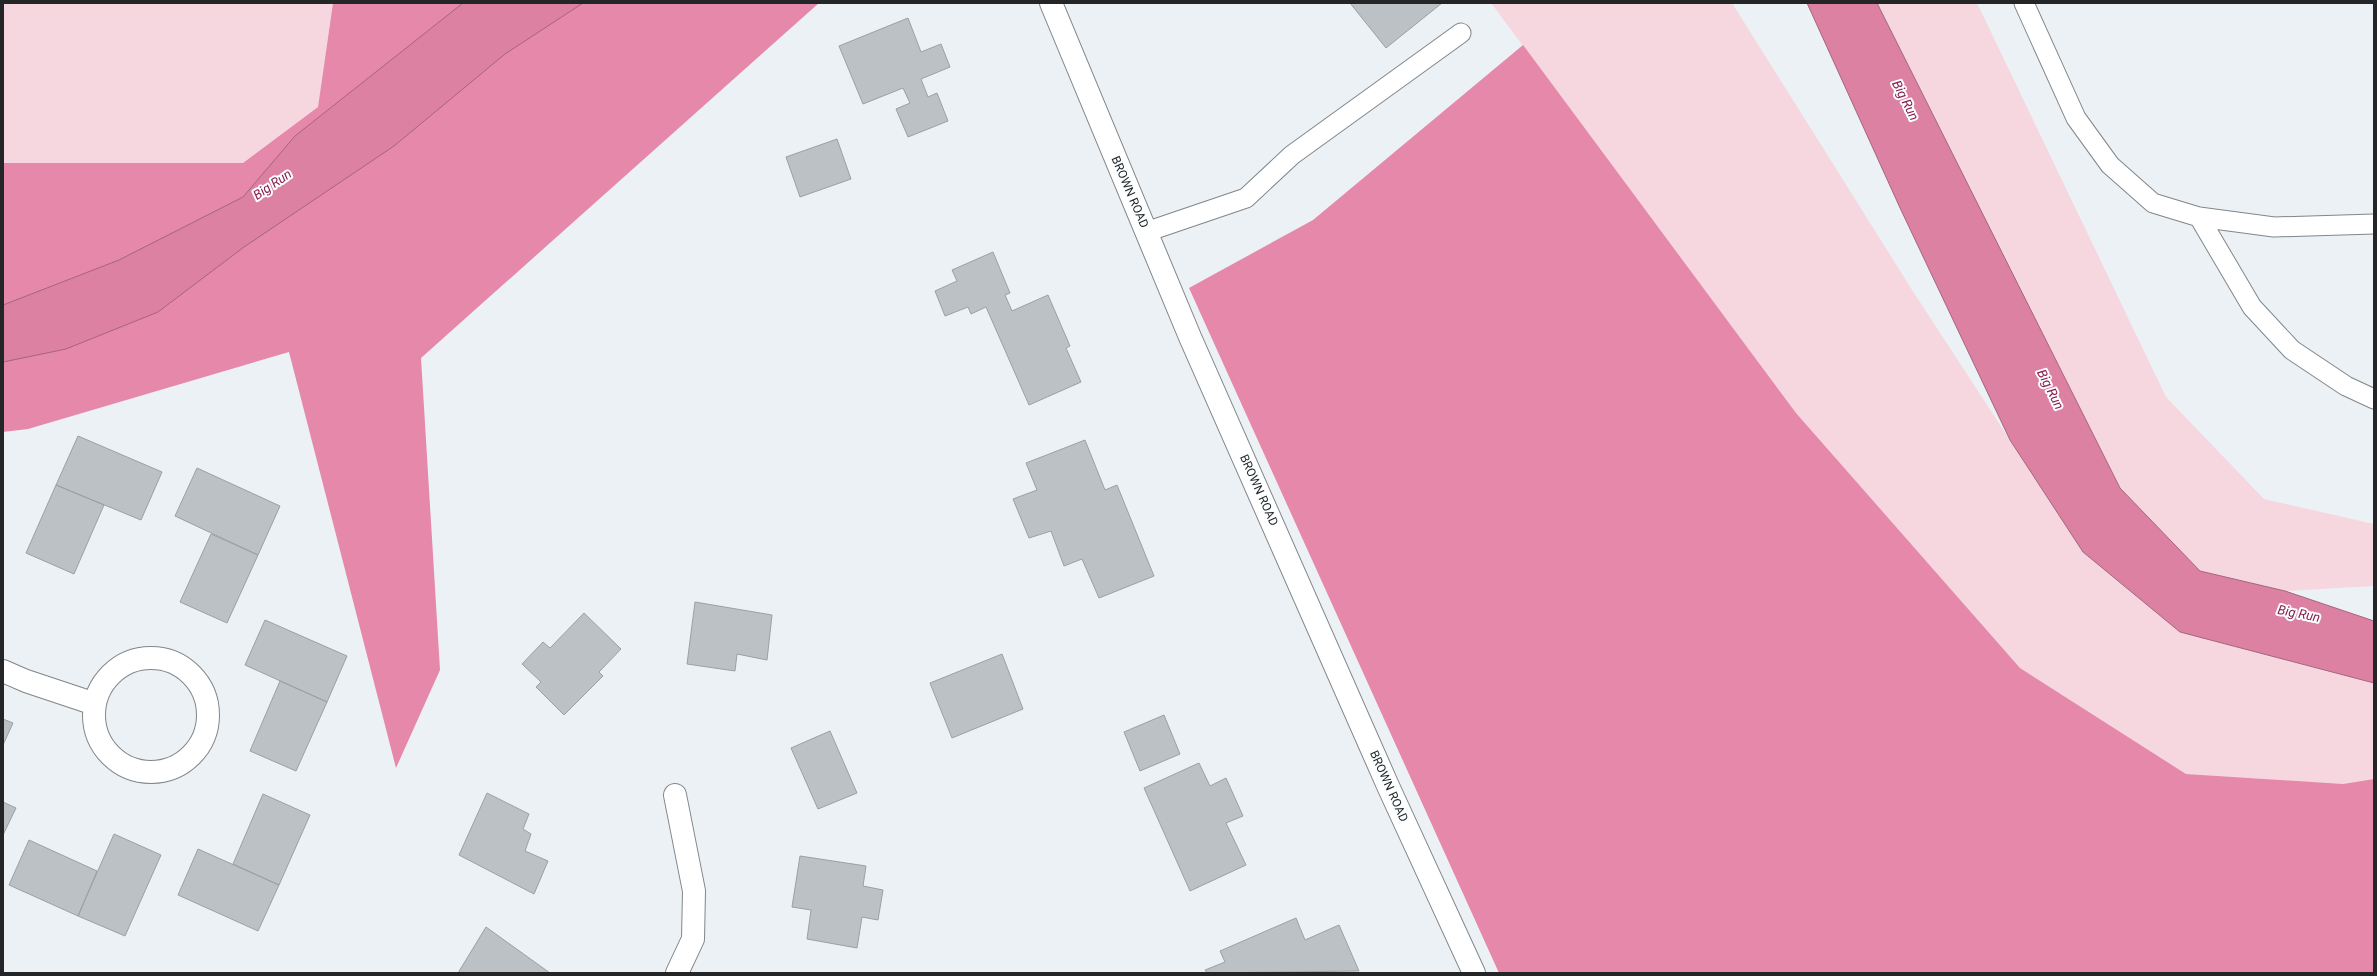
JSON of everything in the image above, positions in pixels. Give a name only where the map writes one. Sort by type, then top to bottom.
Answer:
[{"type":"street","name":"BROWN ROAD","points":[[1051,3],[1190,337],[1388,786],[1474,973]]},
{"type":"street","points":[[149,658],[168,660],[185,668],[198,682],[207,699],[209,718],[205,737],[195,753],[180,765],[168,769],[144,772],[126,767],[107,751],[100,741],[94,723],[95,704],[101,687],[114,672],[130,662],[149,658]]},
{"type":"street","points":[[3,671],[26,681],[95,704]]},
{"type":"street","points":[[675,795],[694,891],[693,939],[678,973]]},
{"type":"lane","points":[[2024,3],[2076,118],[2110,165],[2153,203],[2200,217],[2274,227],[2374,224]]},
{"type":"lane","points":[[1146,232],[1246,198],[1292,155],[1461,33]]},
{"type":"lane","points":[[2200,217],[2252,307],[2292,350],[2346,386],[2374,399]]},
{"type":"shaded area","points":[[3,3],[333,3],[318,107],[243,163],[3,163]]},
{"type":"shaded area","points":[[333,3],[819,3],[421,358],[440,670],[396,768],[289,352],[28,429],[3,432],[3,163],[243,163],[318,107]]},
{"type":"shaded area","points":[[1491,3],[1732,3],[1914,293],[2083,552],[2180,632],[2374,683],[2374,779],[2343,784],[2186,774],[2020,668],[1796,413]]},
{"type":"shaded area","points":[[1877,3],[1977,3],[2166,397],[2264,499],[2374,524],[2374,586],[2285,591],[2200,571],[2120,488]]},
{"type":"shaded area","points":[[1523,45],[1796,413],[2020,668],[2186,774],[2343,784],[2374,779],[2374,973],[1499,973],[1189,288],[1313,220]]},
{"type":"water","name":"Big Run","points":[[463,3],[583,3],[505,54],[394,146],[244,247],[158,312],[66,349],[3,362],[3,305],[119,260],[243,197],[295,136]]},
{"type":"water","name":"Big Run","points":[[1807,3],[1877,3],[2120,488],[2200,571],[2285,591],[2374,621],[2374,683],[2180,632],[2083,552],[2010,440],[1901,210]]},
{"type":"building","points":[[1350,3],[1442,3],[1386,48]]},
{"type":"building","points":[[908,18],[921,52],[941,44],[950,67],[921,79],[928,97],[937,93],[948,121],[908,137],[896,109],[910,103],[903,88],[863,104],[839,46]]},
{"type":"building","points":[[837,139],[851,179],[800,197],[786,157]]},
{"type":"building","points":[[993,252],[1010,293],[1005,295],[1012,311],[1048,295],[1070,346],[1066,348],[1081,382],[1029,405],[986,307],[971,314],[968,307],[945,316],[935,291],[957,281],[952,270]]},
{"type":"building","points":[[78,436],[162,472],[141,520],[56,485]]},
{"type":"building","points":[[1085,440],[1105,490],[1117,485],[1154,576],[1099,598],[1082,559],[1064,566],[1051,531],[1029,538],[1013,499],[1037,490],[1026,463]]},
{"type":"building","points":[[197,468],[280,506],[258,555],[175,516]]},
{"type":"building","points":[[56,485],[104,505],[74,574],[26,553]]},
{"type":"building","points":[[211,534],[258,555],[227,623],[180,602]]},
{"type":"building","points":[[695,602],[772,615],[767,660],[737,654],[735,671],[687,664]]},
{"type":"building","points":[[584,613],[621,649],[599,672],[603,676],[564,715],[536,687],[541,682],[522,664],[543,642],[550,648]]},
{"type":"building","points":[[265,620],[347,656],[327,702],[245,665]]},
{"type":"building","points":[[1002,654],[1023,709],[952,738],[930,683]]},
{"type":"building","points":[[280,681],[327,702],[296,771],[250,751]]},
{"type":"building","points":[[1164,715],[1180,754],[1140,771],[1124,732]]},
{"type":"building","points":[[3,719],[13,723],[3,745]]},
{"type":"building","points":[[830,731],[857,793],[818,809],[791,748]]},
{"type":"building","points":[[1199,763],[1210,786],[1226,778],[1243,816],[1226,823],[1246,865],[1190,891],[1144,788]]},
{"type":"building","points":[[487,793],[529,814],[523,829],[531,834],[525,851],[548,861],[534,894],[459,855]]},
{"type":"building","points":[[263,794],[310,815],[279,885],[233,864]]},
{"type":"building","points":[[3,802],[16,808],[3,835]]},
{"type":"building","points":[[114,834],[161,855],[125,936],[78,916]]},
{"type":"building","points":[[29,840],[97,871],[78,916],[9,885]]},
{"type":"building","points":[[198,849],[279,885],[258,931],[178,895]]},
{"type":"building","points":[[800,856],[866,866],[863,886],[883,890],[878,920],[862,917],[857,948],[807,939],[811,910],[792,907]]},
{"type":"building","points":[[1296,918],[1305,940],[1339,925],[1359,971],[1207,973],[1205,970],[1225,962],[1220,951]]},
{"type":"building","points":[[486,927],[550,973],[458,973]]}]
